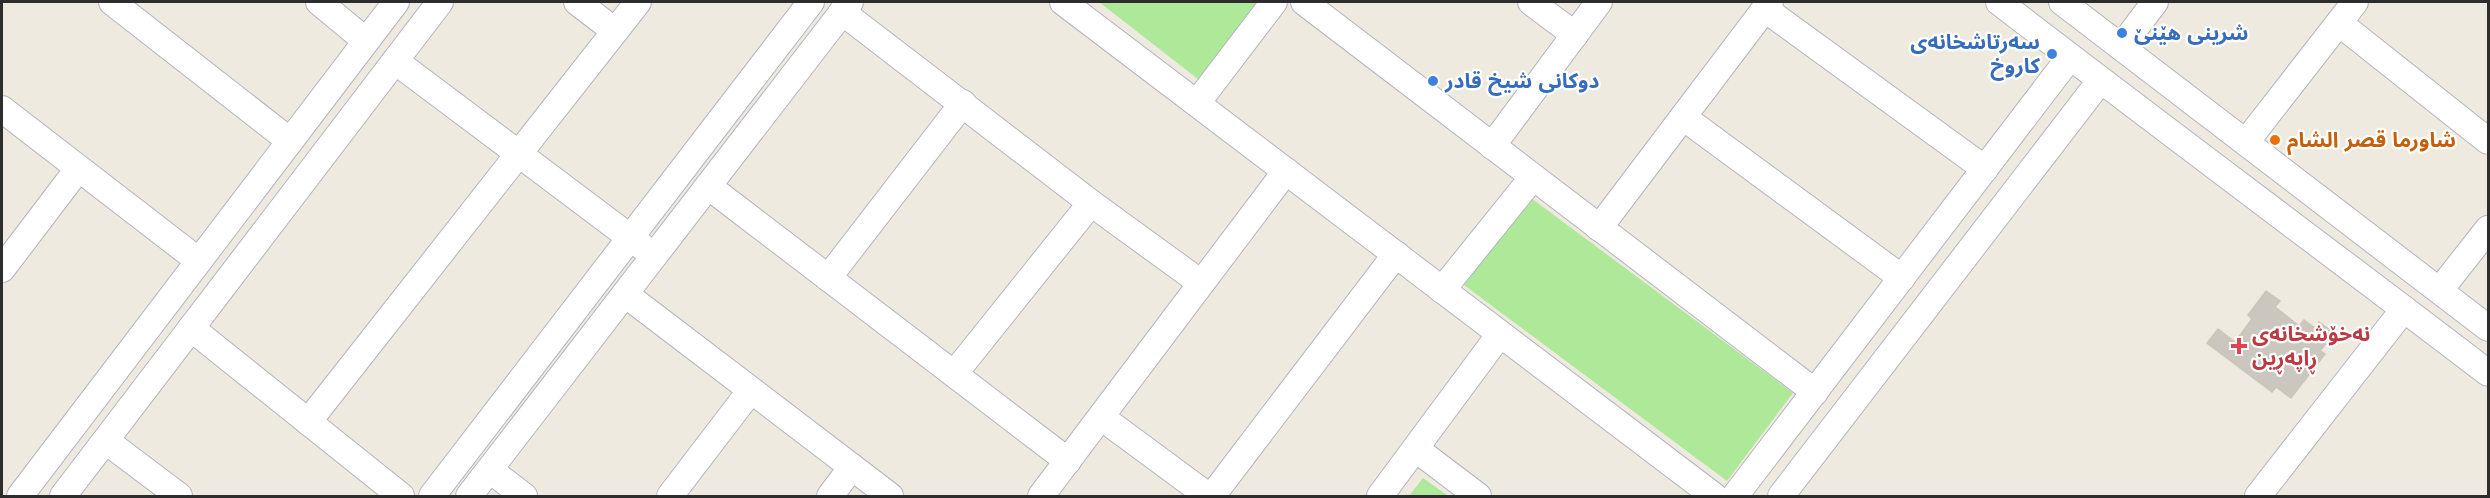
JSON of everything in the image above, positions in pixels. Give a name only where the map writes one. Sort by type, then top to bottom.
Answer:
[{"type":"street","points":[[112,2],[290,141]]},
{"type":"street","points":[[319,2],[366,41]]},
{"type":"street","points":[[20,496],[396,2]]},
{"type":"street","points":[[63,496],[440,2]]},
{"type":"street","points":[[576,2],[615,31]]},
{"type":"street","points":[[308,422],[638,2]]},
{"type":"street","points":[[432,496],[811,2]]},
{"type":"street","points":[[1063,2],[1714,496]]},
{"type":"street","points":[[1197,103],[1274,2]]},
{"type":"street","points":[[1304,2],[1815,392]]},
{"type":"street","points":[[1531,2],[1575,35]]},
{"type":"street","points":[[1492,146],[1599,2]]},
{"type":"street","points":[[1999,2],[2100,81],[2488,373]]},
{"type":"street","points":[[2062,2],[2488,328]]},
{"type":"street","points":[[2121,47],[2155,2]]},
{"type":"street","points":[[2246,142],[2355,2]]},
{"type":"street","points":[[1599,228],[1767,5],[1985,169]]},
{"type":"street","points":[[469,496],[846,7],[963,104],[1091,203],[1201,283]]},
{"type":"street","points":[[2339,23],[2488,141]]},
{"type":"street","points":[[1735,496],[2070,57]]},
{"type":"street","points":[[395,61],[654,256]]},
{"type":"street","points":[[1755,470],[1783,494],[2100,81]]},
{"type":"street","points":[[828,278],[963,104]]},
{"type":"street","points":[[2,109],[199,261]]},
{"type":"street","points":[[1683,117],[1902,278]]},
{"type":"street","points":[[2,269],[78,168]]},
{"type":"street","points":[[1041,496],[1286,171]]},
{"type":"street","points":[[1443,290],[1533,177]]},
{"type":"street","points":[[708,186],[1068,461]]},
{"type":"street","points":[[954,374],[1091,203]]},
{"type":"street","points":[[226,225],[254,245]]},
{"type":"street","points":[[2440,290],[2488,229]]},
{"type":"street","points":[[1101,417],[1210,496],[1396,254]]},
{"type":"street","points":[[625,294],[890,496]]},
{"type":"street","points":[[2258,496],[2404,309]]},
{"type":"street","points":[[192,328],[401,496]]},
{"type":"street","points":[[1380,496],[1500,334]]},
{"type":"street","points":[[670,496],[751,390]]},
{"type":"street","points":[[106,441],[179,496]]},
{"type":"street","points":[[1416,449],[1478,496]]},
{"type":"street","points":[[830,496],[852,467]]},
{"type":"street","points":[[490,470],[524,496]]},
{"type":"green space","points":[[1099,2],[1258,2],[1198,79]]},
{"type":"green space","points":[[1531,198],[1793,393],[1727,481],[1464,285]]},
{"type":"green space","points":[[1423,478],[1448,496],[1409,496]]},
{"type":"building","name":"نەخۆشخانەی ڕاپەڕین","points":[[2266,291],[2280,301],[2275,307],[2299,326],[2304,320],[2315,328],[2319,322],[2334,333],[2320,351],[2325,354],[2291,398],[2276,387],[2272,392],[2207,343],[2218,329],[2235,342],[2252,319],[2248,315]]},
{"type":"place","name":"شرینی هێنێ","points":[[2122,33]]},
{"type":"place","name":"سەرتاشخانەی کاروخ","points":[[2052,54]]},
{"type":"place","name":"دوکانی شیخ قادر","points":[[1433,81]]},
{"type":"place","name":"شاورما قصر الشام","points":[[2275,140]]},
{"type":"place","name":"نەخۆشخانەی ڕاپەڕین","points":[[2239,346]]}]
